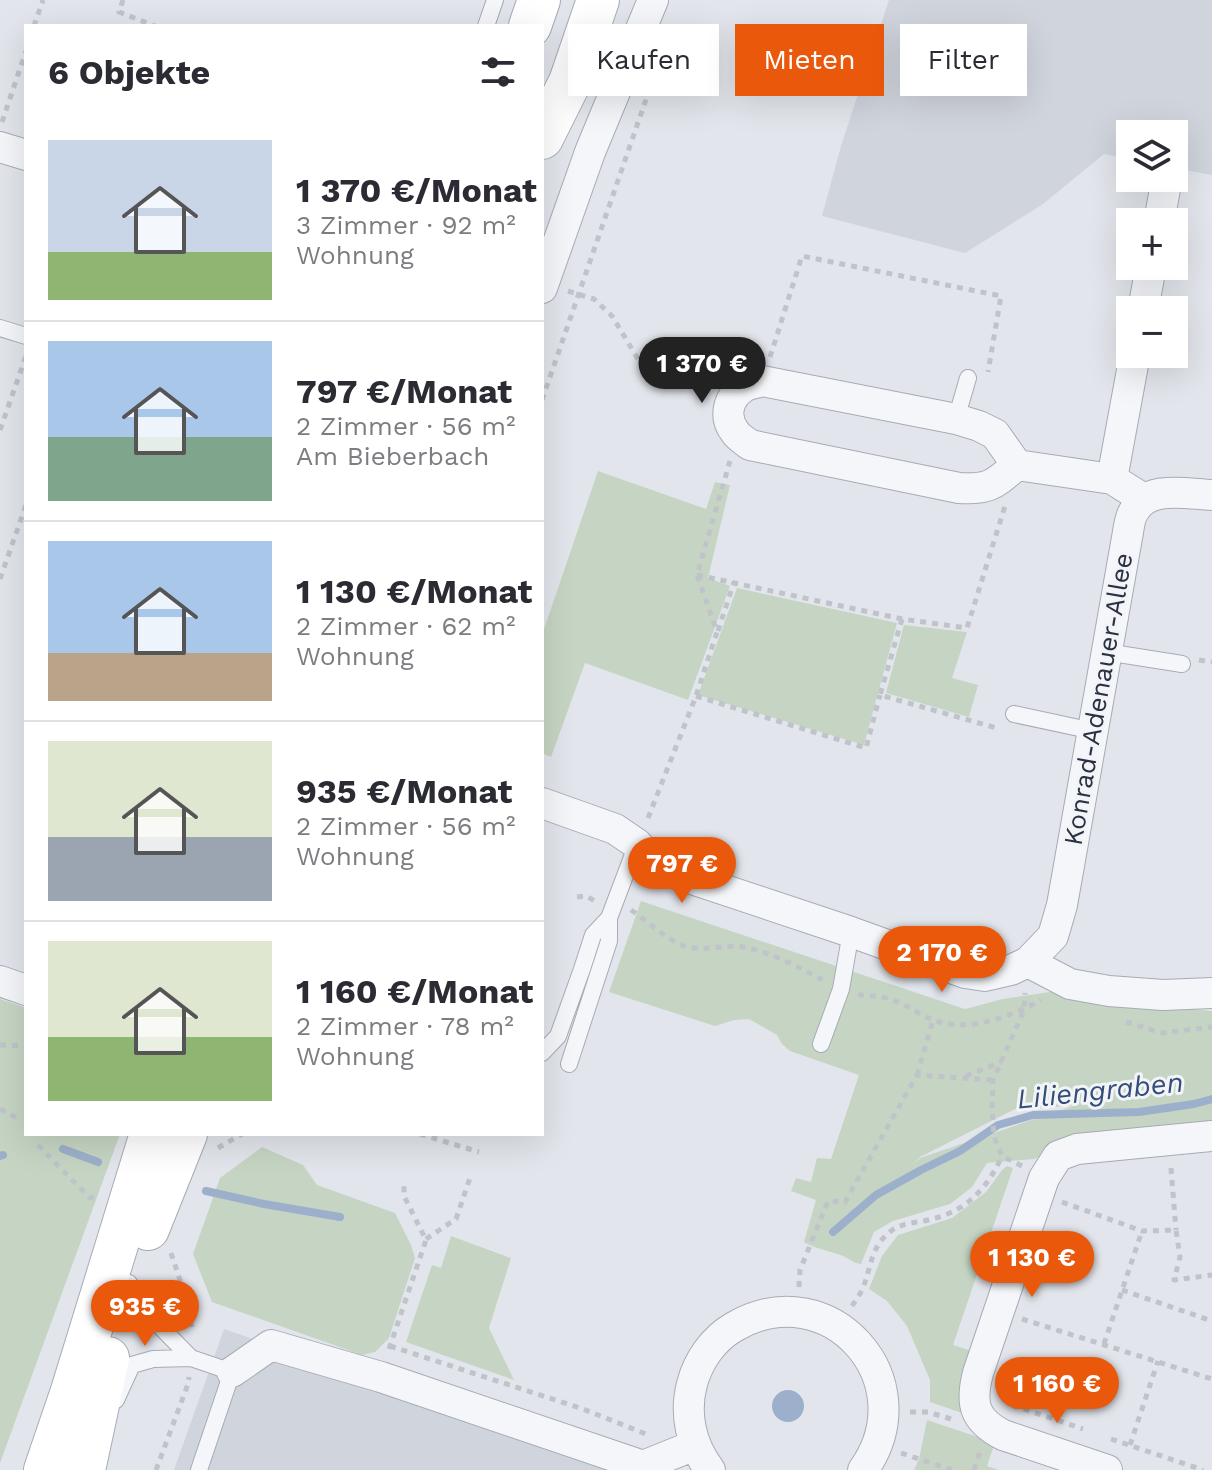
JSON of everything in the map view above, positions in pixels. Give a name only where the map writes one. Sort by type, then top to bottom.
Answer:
[{"type":"main road","points":[[531,24],[539,0]]},
{"type":"main road","points":[[544,134],[570,82],[598,0]]},
{"type":"main road","points":[[45,1470],[150,1136]]},
{"type":"main road","points":[[85,1464],[104,1370],[129,1283],[155,1211],[196,1144]]},
{"type":"street","points":[[544,283],[590,152],[653,0]]},
{"type":"street","points":[[0,147],[24,154]]},
{"type":"street","points":[[1112,479],[1132,368]]},
{"type":"street","points":[[1017,465],[993,484],[979,490],[750,445],[735,433],[728,416],[729,403],[743,387],[762,381],[967,423],[995,434],[1017,465],[1112,479],[1144,499],[1168,492],[1212,495]]},
{"type":"street","name":"Konrad-Adenauer-Allee","points":[[1028,962],[1053,936],[1062,905],[1128,532],[1133,512],[1144,499]]},
{"type":"street","points":[[544,804],[615,829],[637,844],[655,864],[671,872],[965,973],[985,976],[1028,962],[1070,984],[1109,991],[1163,995],[1212,993]]},
{"type":"street","points":[[0,981],[24,989]]},
{"type":"street","points":[[1107,1470],[987,1427],[975,1408],[974,1388],[1042,1186],[1058,1156],[1077,1149],[1212,1136]]},
{"type":"street","points":[[232,1372],[271,1345],[381,1377],[643,1466],[698,1447],[688,1401],[701,1361],[718,1339],[754,1317],[782,1311],[796,1312],[839,1327],[858,1343],[874,1366],[883,1393],[883,1421],[878,1444],[863,1470]]},
{"type":"lane","points":[[487,24],[495,0]]},
{"type":"lane","points":[[0,328],[24,335]]},
{"type":"lane","points":[[967,423],[968,378]]},
{"type":"lane","points":[[1106,652],[1182,664]]},
{"type":"lane","points":[[1014,714],[1093,731]]},
{"type":"lane","points":[[569,1064],[609,941],[609,918],[637,844]]},
{"type":"lane","points":[[544,1051],[558,1036],[593,935],[609,918]]},
{"type":"lane","points":[[821,1044],[841,989],[851,932]]},
{"type":"lane","points":[[129,1283],[145,1311],[191,1358]]},
{"type":"lane","points":[[85,1464],[132,1365],[153,1359],[191,1358],[232,1372],[199,1470]]},
{"type":"path","points":[[35,24],[43,0]]},
{"type":"path","points":[[123,0],[119,12],[139,23]]},
{"type":"path","points":[[0,127],[24,57]]},
{"type":"path","points":[[544,394],[647,96]]},
{"type":"path","points":[[762,381],[802,256],[1001,296],[967,423]]},
{"type":"path","points":[[544,286],[594,299],[612,316],[647,374]]},
{"type":"path","points":[[0,430],[24,362]]},
{"type":"path","points":[[717,632],[697,575],[732,451],[750,445]]},
{"type":"path","points":[[0,579],[3,559],[24,510]]},
{"type":"path","points":[[697,575],[902,619],[967,628],[1000,524]]},
{"type":"path","points":[[637,844],[658,798],[696,696],[734,582]]},
{"type":"path","points":[[696,696],[866,748],[902,619]]},
{"type":"path","points":[[880,695],[1013,732]]},
{"type":"path","points":[[1028,962],[1024,1010],[993,1080],[994,1136],[1002,1156],[1042,1186],[1142,1231],[1176,1230]]},
{"type":"path","points":[[796,1312],[800,1270],[828,1201],[845,1202],[917,1075],[933,1020]]},
{"type":"path","points":[[0,1045],[24,1046]]},
{"type":"path","points":[[962,1078],[1001,1062]]},
{"type":"path","points":[[917,1075],[993,1080]]},
{"type":"path","points":[[0,1109],[19,1119]]},
{"type":"path","points":[[196,1144],[233,1136]]},
{"type":"path","points":[[427,1136],[479,1152]]},
{"type":"path","points":[[1168,1140],[1180,1257],[1174,1280],[1212,1275]]},
{"type":"path","points":[[38,1145],[89,1197],[105,1202]]},
{"type":"path","points":[[839,1327],[861,1292],[873,1254],[882,1240],[894,1228],[940,1217],[966,1203],[983,1190],[1002,1156]]},
{"type":"path","points":[[381,1377],[426,1240],[456,1219],[471,1175]]},
{"type":"path","points":[[404,1182],[404,1196],[426,1240]]},
{"type":"path","points":[[1104,1344],[1142,1231]]},
{"type":"path","points":[[156,1470],[188,1384],[194,1334],[170,1254],[175,1240]]},
{"type":"path","points":[[1122,1290],[1212,1321]]},
{"type":"path","points":[[999,1310],[1033,1324],[1210,1379],[1212,1368]]},
{"type":"path","points":[[390,1346],[583,1409],[646,1434],[698,1447]]},
{"type":"path","points":[[1130,1445],[1158,1361]]},
{"type":"path","points":[[884,1411],[928,1412],[987,1427]]},
{"type":"path","points":[[878,1444],[952,1470]]},
{"type":"shaded area","points":[[889,0],[1212,0],[1212,175],[1188,171],[1188,120],[1116,120],[1116,156],[1104,154],[1043,204],[965,253],[822,216],[857,96],[884,96],[884,24],[881,24]]},
{"type":"shaded area","points":[[224,1329],[636,1470],[174,1470]]},
{"type":"green space","points":[[598,471],[706,509],[715,482],[730,485],[708,578],[730,586],[688,700],[585,663],[551,757],[544,754],[544,629]]},
{"type":"green space","points":[[737,588],[897,623],[864,745],[698,695]]},
{"type":"green space","points":[[904,625],[967,632],[952,678],[978,685],[969,717],[886,693]]},
{"type":"green space","points":[[641,901],[965,1009],[1050,992],[1100,1001],[1212,1011],[1212,1129],[1083,1141],[1034,1159],[987,1163],[972,1187],[950,1204],[893,1221],[874,1232],[861,1264],[804,1242],[816,1200],[791,1191],[796,1178],[811,1182],[817,1158],[831,1159],[859,1075],[790,1051],[777,1035],[749,1019],[715,1026],[609,992]],"holes":[[[1073,1106],[920,1158],[910,1166],[920,1157],[1015,1109]]]},
{"type":"green space","points":[[0,999],[24,1007],[24,1136],[119,1136],[0,1463]]},
{"type":"green space","points":[[262,1147],[303,1165],[317,1185],[395,1213],[415,1258],[389,1338],[375,1352],[362,1355],[212,1302],[193,1254],[220,1178]]},
{"type":"green space","points":[[1007,1166],[1013,1168],[953,1345],[972,1351],[965,1414],[930,1402],[930,1380],[907,1326],[887,1301],[869,1289],[882,1256],[898,1235],[952,1218],[986,1192]]},
{"type":"green space","points":[[451,1236],[511,1258],[489,1328],[514,1380],[406,1342],[432,1265],[441,1268]]},
{"type":"green space","points":[[927,1420],[994,1445],[987,1466],[999,1470],[914,1470]]},
{"type":"water","points":[[788,1390],[799,1395],[804,1406],[799,1417],[788,1422],[777,1417],[772,1406],[777,1395]]},
{"type":"waterway","name":"Liliengraben","points":[[833,1232],[876,1195],[960,1151],[998,1125],[1033,1115],[1139,1112],[1212,1099]]},
{"type":"waterway","points":[[63,1149],[98,1162]]},
{"type":"waterway","points":[[206,1191],[340,1217]]}]
